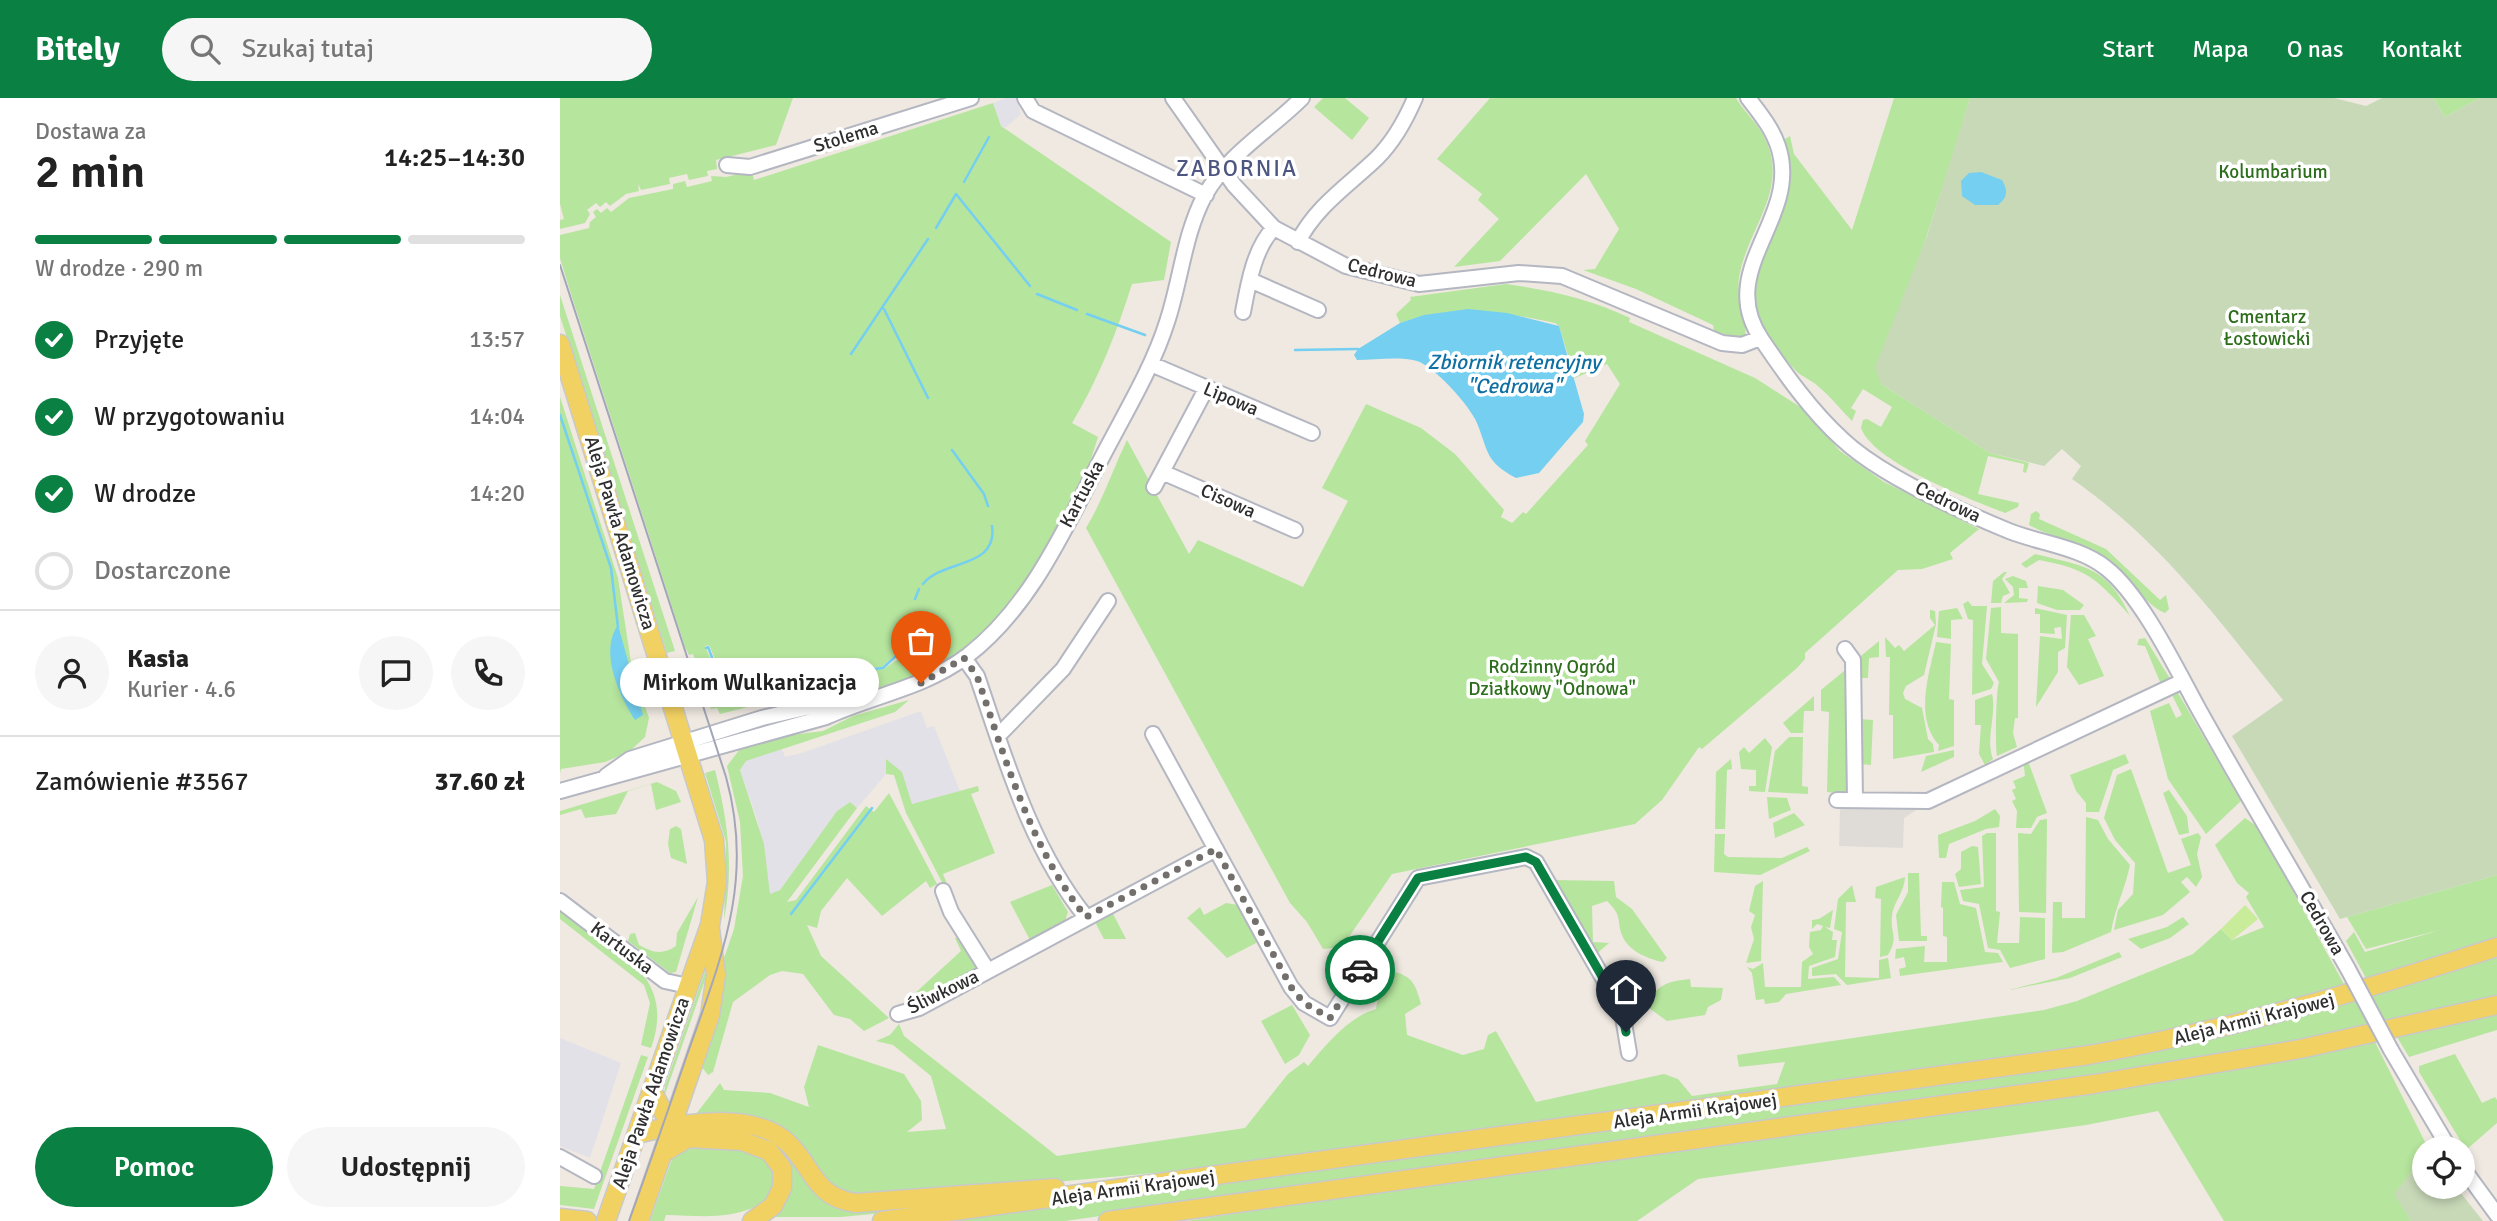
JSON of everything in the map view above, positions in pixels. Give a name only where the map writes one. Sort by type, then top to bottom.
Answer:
[{"type":"main road","name":"Aleja Pawła Adamowicza","points":[[560,344],[715,840],[718,863],[710,925],[715,990],[706,1030],[639,1221]]},
{"type":"main road","name":"Aleja Pawła Adamowicza","points":[[606,1221],[710,925]]},
{"type":"main road","name":"Aleja Armii Krajowej","points":[[882,1221],[2113,1051],[2211,1031],[2309,1006],[2497,947]]},
{"type":"main road","name":"Aleja Armii Krajowej","points":[[1108,1221],[2106,1082],[2300,1049],[2497,1005]]},
{"type":"main road","points":[[652,1091],[673,1125]]},
{"type":"main road","points":[[680,1102],[689,1130]]},
{"type":"main road","points":[[637,1133],[673,1125],[754,1143],[777,1158],[783,1177],[780,1194],[773,1206],[752,1221]]},
{"type":"main road","points":[[663,1153],[689,1130],[765,1128],[791,1145],[823,1189],[837,1198],[856,1203],[1121,1182],[1137,1187]]},
{"type":"main road","points":[[560,1218],[587,1221]]},
{"type":"street","points":[[1025,98],[1033,111],[1206,195]]},
{"type":"street","points":[[1173,98],[1224,168]]},
{"type":"street","name":"Kartuska","points":[[560,791],[602,778],[630,759],[686,749],[762,718],[823,704],[853,705],[921,683],[964,658],[999,628],[1026,593],[1151,364],[1167,322],[1191,231],[1206,195],[1224,168],[1303,98]]},
{"type":"street","points":[[1298,242],[1332,197],[1379,156],[1407,117],[1415,98]]},
{"type":"street","points":[[1748,98],[1772,132],[1783,170],[1780,193],[1749,274],[1749,311],[1760,338]]},
{"type":"street","name":"Stolema","points":[[727,165],[750,167],[966,99]]},
{"type":"street","name":"Cedrowa","points":[[1224,168],[1234,185],[1274,228],[1362,272],[1409,283],[1426,284],[1519,273],[1563,276],[1722,344],[1741,345],[1760,338],[1825,422],[1862,456],[1887,472],[1998,526],[2077,553],[2108,569],[2138,607],[2183,681],[2442,1136]]},
{"type":"street","points":[[1243,312],[1250,280],[1274,228]]},
{"type":"street","points":[[1250,280],[1318,310]]},
{"type":"street","name":"Lipowa","points":[[1151,364],[1312,433]]},
{"type":"street","points":[[1154,487],[1206,388]]},
{"type":"street","name":"Cisowa","points":[[1162,472],[1295,530]]},
{"type":"street","points":[[998,736],[1063,669],[1108,601]]},
{"type":"street","points":[[1845,649],[1853,660],[1855,800]]},
{"type":"street","points":[[964,658],[977,676],[1043,851],[1067,894],[1086,917]]},
{"type":"street","points":[[1837,800],[1928,801],[2183,681]]},
{"type":"street","points":[[1153,734],[1295,994],[1330,1018],[1418,878],[1526,857],[1533,858],[1622,1011],[1629,1053]]},
{"type":"street","name":"Śliwkowa","points":[[898,1014],[919,1008],[1216,849]]},
{"type":"street","name":"Śliwkowa","points":[[943,891],[951,912],[988,971]]},
{"type":"street","name":"Kartuska","points":[[560,901],[665,981],[688,986]]},
{"type":"street","points":[[560,1157],[594,1176]]},
{"type":"street","points":[[2475,1185],[2497,1215]]},
{"type":"shaded area","points":[[1006,98],[1017,98],[1021,114],[1005,128],[1000,125],[993,103]]},
{"type":"shaded area","points":[[921,711],[927,728],[934,726],[960,791],[912,804],[901,772],[886,759],[886,774],[857,808],[850,802],[837,811],[780,890],[770,894],[758,822],[740,770],[746,761],[782,749],[785,757],[802,753]]},
{"type":"shaded area","points":[[1845,804],[1924,805],[1904,818],[1903,848],[1839,846],[1840,810]]},
{"type":"shaded area","points":[[560,1038],[621,1063],[590,1158],[560,1146]]},
{"type":"green space","points":[[560,98],[793,98],[776,145],[716,160],[717,169],[707,171],[708,176],[689,180],[687,174],[669,178],[670,184],[641,190],[638,184],[639,191],[626,194],[610,206],[606,202],[600,207],[596,203],[587,210],[590,214],[585,223],[560,229],[560,220],[564,219],[560,204]]},
{"type":"green space","points":[[1323,98],[1345,98],[1369,118],[1352,140],[1314,107]]},
{"type":"green space","points":[[1490,98],[1736,98],[1759,129],[1772,159],[1769,194],[1739,278],[1745,336],[1734,337],[1714,331],[1713,325],[1636,289],[1583,270],[1595,269],[1619,229],[1586,174],[1500,261],[1454,267],[1499,219],[1478,200],[1482,194],[1437,159]]},
{"type":"green space","points":[[1894,98],[1970,98],[1881,384],[1990,453],[2029,463],[2026,473],[2023,472],[2024,464],[1988,456],[1978,494],[2019,503],[2018,507],[2005,513],[1925,478],[1884,454],[1869,441],[1861,428],[1863,420],[1867,419],[1881,427],[1892,407],[1863,389],[1851,408],[1856,411],[1852,421],[1823,391],[1786,360],[1765,329],[1757,306],[1757,283],[1762,261],[1787,192],[1790,166],[1785,139],[1790,136],[1794,154],[1852,230]]},
{"type":"green space","name":"Cmentarz Łostowicki","points":[[1970,98],[2334,98],[2366,106],[2382,98],[2433,98],[2445,117],[2480,98],[2497,98],[2497,875],[2340,919],[2232,736],[2283,700],[2211,610],[2134,528],[2072,479],[2081,466],[2062,449],[2044,466],[1990,453],[1881,384],[1875,367],[1927,236]]},
{"type":"green space","points":[[2433,98],[2480,98],[2445,117]]},
{"type":"green space","points":[[993,103],[1001,126],[1171,242],[1164,280],[1132,284],[1106,355],[1072,423],[1098,437],[1090,462],[1092,464],[1035,567],[988,629],[959,653],[926,673],[887,686],[811,692],[720,714],[717,708],[711,709],[693,654],[689,655],[685,647],[560,258],[560,235],[589,228],[590,222],[596,217],[593,212],[597,209],[601,213],[607,208],[611,212],[629,198],[673,189],[673,184],[685,181],[687,187],[712,181],[711,176],[726,177],[752,171],[754,180]],"holes":[[[907,636],[899,658],[884,669],[798,679],[726,695],[705,646],[709,645],[729,691],[810,674],[882,667],[896,654],[902,637]]]},
{"type":"green space","name":"Rodzinny Ogród Działkowy \"Odnowa\"","points":[[1506,284],[1585,300],[1630,318],[1629,322],[1755,378],[1805,410],[1840,451],[1884,482],[1979,529],[1950,553],[1953,559],[1922,569],[1898,570],[1805,653],[1805,659],[1797,668],[1702,749],[1699,747],[1662,800],[1635,824],[1392,874],[1342,947],[1323,949],[1307,922],[1290,903],[1086,528],[1127,440],[1189,554],[1198,540],[1303,587],[1348,501],[1322,488],[1366,404],[1421,428],[1455,454],[1504,510],[1501,517],[1512,523],[1523,512],[1526,514],[1588,445],[1585,441],[1620,384],[1607,364],[1575,378],[1559,326],[1555,323],[1515,315],[1458,311],[1400,323],[1396,314],[1411,300],[1410,297]]},
{"type":"green space","points":[[560,295],[675,651],[667,653],[560,316]]},
{"type":"green space","points":[[560,397],[618,578],[632,669],[649,718],[645,737],[629,752],[605,762],[561,769],[560,773]]},
{"type":"green space","points":[[2036,511],[2040,514],[2039,519],[2106,549],[2160,600],[2166,595],[2169,609],[2165,613],[2151,604],[2105,557],[2029,525],[2031,514]]},
{"type":"green space","points":[[2035,554],[2092,570],[2112,586],[2130,616],[2100,584],[2081,572],[2039,560],[2026,568],[2021,564]]},
{"type":"green space","points":[[2007,572],[2002,579],[2010,593],[2003,596],[2001,603],[1991,603],[1993,581]]},
{"type":"green space","points":[[2013,576],[2026,581],[2028,588],[2019,588],[2019,598],[2028,599],[2027,602],[2004,603],[2014,595],[2013,587],[2005,579]]},
{"type":"green space","points":[[2038,586],[2063,590],[2084,605],[2080,610],[2057,610],[2037,603]]},
{"type":"green space","points":[[1968,601],[1972,606],[1987,606],[1982,664],[1994,683],[1991,689],[1972,695],[1973,620],[1968,619],[1963,604]]},
{"type":"green space","points":[[2001,607],[2001,633],[2018,634],[2018,718],[2015,718],[2013,733],[2017,747],[1997,756],[1999,682],[1986,659],[1991,608]]},
{"type":"green space","points":[[1957,608],[1963,619],[1951,620],[1951,639],[1937,637],[1939,611]]},
{"type":"green space","points":[[2035,608],[2067,615],[2065,648],[2058,652],[2058,672],[2036,707],[2040,636],[2062,639],[2061,627],[2054,628],[2055,634],[2040,633],[2040,614],[2035,614]]},
{"type":"green space","points":[[1930,610],[1935,611],[1936,624],[1924,675],[1906,686],[1903,693],[1905,699],[1922,708],[1928,739],[1933,744],[1934,752],[1893,759],[1893,715],[1889,715],[1890,657],[1886,657],[1885,637],[1895,648],[1899,645],[1904,651],[1935,625],[1930,618]]},
{"type":"green space","points":[[2071,615],[2084,615],[2096,636],[2088,639],[2104,676],[2079,685],[2067,667]]},
{"type":"green space","points":[[2145,638],[2172,682],[2155,688],[2154,685],[2160,682],[2145,646],[2137,645],[2139,639]]},
{"type":"green space","points":[[1879,641],[1879,657],[1869,658],[1868,678],[1857,678],[1856,660]]},
{"type":"green space","points":[[1936,642],[1951,644],[1949,699],[1954,700],[1954,746],[1938,751],[1939,745],[1931,734],[1925,709],[1927,682]]},
{"type":"green space","points":[[1850,666],[1853,795],[1827,792],[1829,712],[1821,711],[1821,690]]},
{"type":"green space","points":[[2170,691],[2178,693],[2241,801],[2206,834],[2168,779],[2150,711],[2169,703],[2176,718],[2182,715]]},
{"type":"green space","points":[[1992,694],[1990,743],[1993,759],[1985,765],[1979,754],[1981,725],[1975,725],[1975,700]]},
{"type":"green space","points":[[1814,696],[1814,711],[1804,711],[1803,733],[1791,733],[1783,723]]},
{"type":"green space","points":[[909,700],[895,712],[746,761],[740,770],[764,844],[770,894],[780,890],[837,811],[850,802],[857,808],[787,902],[796,900],[866,806],[874,812],[889,793],[937,884],[930,888],[926,881],[882,916],[847,878],[821,911],[817,928],[807,925],[821,956],[889,1018],[864,1031],[850,1019],[834,1015],[803,974],[782,971],[770,975],[733,1002],[713,1072],[708,1075],[701,1066],[722,964],[734,929],[743,876],[740,822],[727,766],[740,749],[783,736],[823,731],[853,716]]},
{"type":"green space","points":[[1859,719],[1873,720],[1871,765],[1861,764]]},
{"type":"green space","points":[[1789,737],[1803,737],[1802,786],[1808,787],[1808,794],[1768,792],[1775,751]]},
{"type":"green space","points":[[1765,738],[1772,747],[1765,792],[1749,791],[1749,786],[1756,786],[1756,770],[1741,769],[1739,752],[1744,747],[1749,753]]},
{"type":"green space","points":[[1954,750],[1954,757],[1921,772],[1926,756]]},
{"type":"green space","points":[[2125,754],[2129,763],[2113,770],[2099,812],[2086,812],[2086,803],[2076,791],[2070,775]]},
{"type":"green space","points":[[2027,758],[2047,813],[2037,817],[2031,828],[2016,828],[2017,811],[2012,801],[2016,799],[2012,790],[2016,788],[2013,781],[2025,776],[2023,759]]},
{"type":"green space","points":[[886,759],[902,772],[912,804],[978,786],[979,791],[971,794],[995,853],[943,874],[948,886],[945,888],[906,813],[894,775],[886,774]]},
{"type":"green space","points":[[1731,759],[1732,769],[1727,770],[1725,829],[1715,829],[1716,772]]},
{"type":"green space","points":[[2131,769],[2168,873],[2191,865],[2181,839],[2198,833],[2201,837],[2197,854],[2202,877],[2196,887],[2187,877],[2181,882],[2190,892],[2163,915],[2114,930],[2118,910],[2133,894],[2135,863],[2115,840],[2104,818],[2117,775]]},
{"type":"green space","points":[[715,770],[728,845],[729,882],[724,920],[726,842],[705,773]]},
{"type":"green space","points":[[657,782],[676,791],[681,802],[656,810],[651,784],[628,791],[616,814],[585,818],[581,809],[560,815],[560,811]]},
{"type":"green space","points":[[2169,790],[2187,816],[2189,833],[2179,835],[2163,793]]},
{"type":"green space","points":[[1767,797],[1787,798],[1791,810],[1769,819]]},
{"type":"green space","points":[[1995,809],[2000,816],[1999,827],[1986,829],[1949,844],[1946,858],[1939,858],[1938,835],[1975,821]]},
{"type":"green space","points":[[1794,813],[1805,825],[1775,838],[1773,823]]},
{"type":"green space","points":[[2086,817],[2098,820],[2108,839],[2130,865],[2128,874],[2111,932],[2063,952],[2052,953],[2053,902],[2062,902],[2062,918],[2085,918]]},
{"type":"green space","points":[[2245,818],[2255,825],[2268,845],[2346,988],[2249,1014],[2090,1049],[1221,1167],[867,1199],[832,1190],[801,1150],[696,1114],[720,1083],[724,1090],[770,1093],[809,1107],[804,1087],[818,1045],[904,1074],[921,1101],[922,1120],[907,1132],[946,1129],[931,1076],[893,1045],[876,1041],[890,1035],[899,1024],[904,1036],[1057,1156],[1245,1128],[1288,1074],[1304,1062],[1308,1066],[1347,1025],[1376,1009],[1380,985],[1394,972],[1410,979],[1421,1004],[1405,1014],[1407,1035],[1463,1055],[1484,1049],[1488,1035],[1496,1031],[1536,1102],[1664,1074],[1678,1079],[1692,1096],[1777,1084],[1785,1062],[1739,1067],[1737,1055],[2044,1010],[2077,1001],[2193,954],[2221,929],[2232,940],[2264,927],[2246,897],[2249,893],[2237,883],[2215,845]]},
{"type":"green space","points":[[2047,819],[2046,913],[2019,912],[2018,833],[2031,834],[2040,820]]},
{"type":"green space","points":[[676,826],[681,829],[687,864],[671,858],[668,844],[670,829]]},
{"type":"green space","points":[[1996,833],[1996,911],[2000,912],[1997,943],[2019,943],[2020,917],[2045,918],[2045,959],[2010,968],[2000,950],[1988,948],[1979,904],[1963,901],[1960,890],[1984,887],[1982,836]]},
{"type":"green space","points":[[1715,834],[1725,834],[1724,854],[1728,857],[1782,858],[1807,847],[1810,851],[1760,875],[1714,872]]},
{"type":"green space","points":[[1972,846],[1978,847],[1981,884],[1959,887],[1955,874],[1961,869],[1961,852]]},
{"type":"green space","points":[[1908,873],[1919,873],[1921,936],[1927,936],[1927,941],[1899,941],[1896,915],[1908,892]]},
{"type":"green space","points":[[2497,875],[2497,939],[2368,982],[2346,941],[2354,932],[2365,952],[2440,930],[2366,949],[2347,917]]},
{"type":"green space","points":[[1905,877],[1893,911],[1893,943],[1888,955],[1880,957],[1881,899],[1875,898],[1876,887]]},
{"type":"green space","points":[[1552,880],[1614,881],[1616,897],[1632,909],[1667,958],[1663,962],[1651,959],[1629,946],[1622,935],[1617,914],[1607,901],[1592,906],[1593,942],[1609,943],[1595,955]]},
{"type":"green space","points":[[1763,881],[1761,961],[1746,963],[1754,939],[1751,927],[1755,915],[1749,911],[1755,886]]},
{"type":"green space","points":[[1942,882],[1954,882],[1960,904],[1976,908],[1985,952],[1998,953],[2003,962],[1900,976],[1899,969],[1906,967],[1904,957],[1895,959],[1896,949],[1925,946],[1924,962],[1947,962],[1947,937],[1943,936],[1941,907]]},
{"type":"green space","points":[[1052,885],[1068,912],[1065,921],[1030,940],[1010,902]]},
{"type":"green space","points":[[1852,885],[1856,902],[1846,902],[1845,977],[1879,978],[1879,960],[1888,958],[1891,978],[1847,985],[1836,974],[1812,976],[1812,968],[1838,959],[1842,932],[1834,929],[1838,899]]},
{"type":"green space","points":[[698,897],[676,972],[670,973],[628,941],[630,934],[635,933],[639,945],[649,950],[662,952],[676,946],[677,933]]},
{"type":"green space","points":[[1226,903],[1238,905],[1258,942],[1227,958],[1187,918],[1200,907],[1204,915]]},
{"type":"green space","points":[[2245,905],[2258,919],[2232,940],[2221,929]]},
{"type":"green space","points":[[560,910],[641,972],[647,981],[657,1009],[651,1048],[641,1045],[650,1003],[644,985],[560,919]]},
{"type":"green space","points":[[1111,910],[1126,939],[1104,939],[1096,924],[1100,916]]},
{"type":"green space","points":[[1833,910],[1830,928],[1825,927],[1833,932],[1832,940],[1837,940],[1835,957],[1809,966],[1808,979],[1834,977],[1841,985],[1786,994],[1779,1002],[1765,1004],[1764,999],[1756,1000],[1752,973],[1747,967],[1753,969],[1763,963],[1765,987],[1801,987],[1802,962],[1813,954],[1809,947],[1810,932],[1821,930],[1823,926],[1817,924],[1812,929],[1812,920],[1819,919]]},
{"type":"green space","points":[[2183,917],[2189,924],[2170,938],[2141,949],[2128,939],[2167,927]]},
{"type":"green space","points":[[960,937],[977,967],[974,975],[907,1009],[901,1006],[961,951],[955,938]]},
{"type":"green space","points":[[2119,952],[2122,957],[2070,978],[2009,990],[2056,978]]},
{"type":"green space","points":[[2497,953],[2497,998],[2367,1028],[2199,1060],[1065,1221],[936,1221],[2041,1069]]},
{"type":"green space","points":[[708,963],[711,963],[663,1100],[665,1086]]},
{"type":"green space","points":[[1690,979],[1691,987],[1723,988],[1721,1000],[1708,1007],[1705,1015],[1667,1021],[1649,1008],[1658,989],[1675,981]]},
{"type":"green space","points":[[1292,1005],[1310,1035],[1299,1055],[1285,1064],[1261,1021]]},
{"type":"green space","points":[[2497,1014],[2497,1030],[2409,1057],[2397,1037]]},
{"type":"green space","points":[[2374,1040],[2422,1136],[2412,1136],[2412,1171],[2395,1194],[2411,1221],[2224,1221],[2158,1111],[2086,1125],[1698,1179],[1637,1221],[1187,1221]]},
{"type":"green space","points":[[2455,1054],[2482,1103],[2495,1097],[2497,1100],[2497,1123],[2475,1142],[2475,1136],[2458,1136],[2419,1072],[2419,1066]]},
{"type":"green space","points":[[641,1055],[648,1057],[594,1209],[560,1205],[560,1186],[594,1189]]},
{"type":"green space","points":[[695,1129],[748,1131],[780,1142],[808,1181],[866,1210],[924,1209],[841,1217],[768,1217],[785,1160]]},
{"type":"green space","points":[[728,1145],[762,1153],[777,1173],[771,1198],[746,1211],[733,1214],[666,1215],[664,1221],[650,1221],[673,1156],[683,1146]]},
{"type":"green space","points":[[2412,1171],[2412,1199],[2466,1199],[2483,1221],[2411,1221],[2394,1194]]},
{"type":"water","points":[[1981,172],[2002,180],[2006,190],[1998,205],[1975,205],[1962,196],[1961,181],[1969,173]]},
{"type":"water","name":"Zbiornik retencyjny \"Cedrowa\"","points":[[1468,309],[1507,313],[1559,326],[1584,414],[1583,422],[1539,473],[1516,478],[1493,461],[1467,407],[1442,378],[1424,364],[1403,359],[1357,360],[1354,355],[1358,349],[1400,323],[1424,315]]},
{"type":"water","points":[[618,625],[643,715],[635,720],[613,673],[610,648]]},
{"type":"waterway","points":[[964,182],[989,137]]},
{"type":"waterway","points":[[936,228],[956,194],[1030,286]]},
{"type":"waterway","points":[[851,354],[928,239]]},
{"type":"waterway","points":[[1037,294],[1077,310]]},
{"type":"waterway","points":[[884,309],[928,398]]},
{"type":"waterway","points":[[1087,314],[1145,335]]},
{"type":"waterway","points":[[1295,350],[1358,349]]},
{"type":"waterway","points":[[560,415],[611,568],[618,627]]},
{"type":"waterway","points":[[952,450],[984,494],[988,506]]},
{"type":"waterway","points":[[923,584],[943,570],[967,562],[987,550],[992,540],[992,526]]},
{"type":"waterway","points":[[915,599],[919,589]]},
{"type":"waterway","points":[[706,648],[708,647],[728,693],[805,676],[883,668],[901,648]]},
{"type":"waterway","points":[[791,914],[872,808]]},
{"type":"tram line","points":[[560,265],[726,777],[734,815],[737,851],[730,919],[722,952],[629,1221]]},
{"type":"way so far","points":[[921,683],[964,658],[977,676],[1043,851],[1067,894],[1086,917],[1216,849],[1291,987],[1304,1003],[1330,1018],[1360,970]]},
{"type":"place","name":"Mirkom Wulkanizacja","points":[[921,683]]},
{"type":"district","name":"ZABORNIA","points":[[1237,168]]},
{"type":"route","points":[[1360,970],[1418,878],[1526,857],[1533,858],[1622,1011],[1626,1032]]},
{"type":"park label","name":"Kolumbarium","points":[[2273,172]]}]
